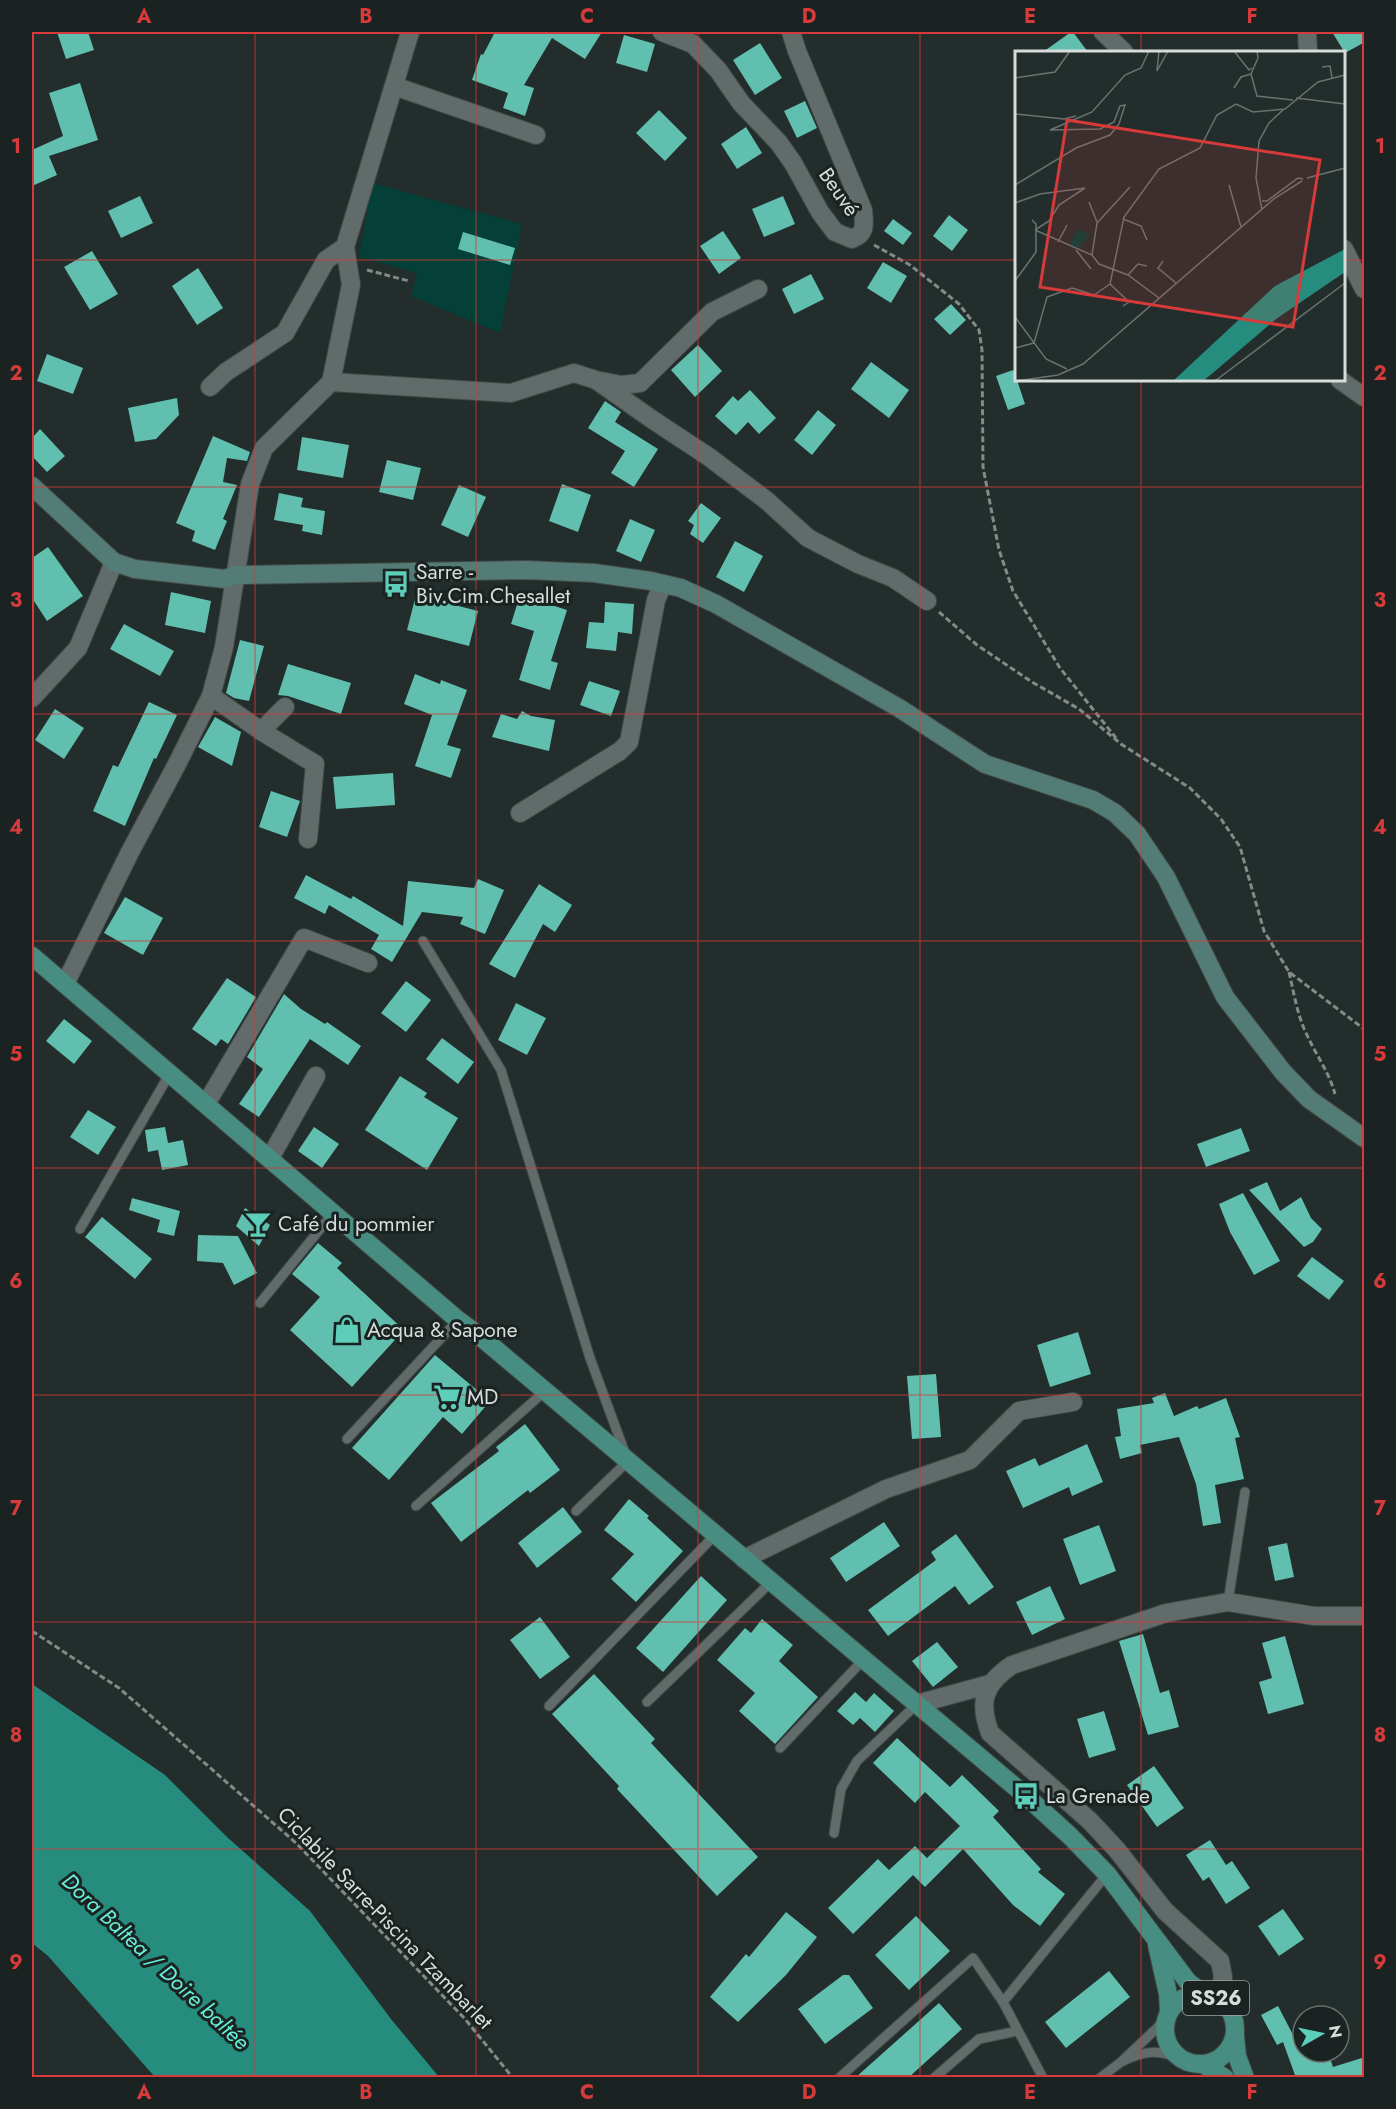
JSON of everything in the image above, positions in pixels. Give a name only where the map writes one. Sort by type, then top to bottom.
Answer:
[{"type":"main road","name":"SS26","points":[[32,956],[458,1320],[1038,1807],[1107,1874],[1188,1982],[1223,2002],[1233,2017],[1237,2056],[1245,2078]]},
{"type":"main road","name":"SS26","points":[[1156,1940],[1168,1994],[1165,2036],[1168,2045],[1183,2060]]},
{"type":"main road","name":"SS26","points":[[1168,2014],[1175,2004],[1184,1998],[1210,1996]]},
{"type":"main road","name":"SS26","points":[[1203,2064],[1220,2058],[1232,2043],[1234,2034]]},
{"type":"main road","points":[[1183,2060],[1203,2064],[1225,2078]]},
{"type":"street","points":[[65,984],[211,696],[224,647],[250,484],[264,448],[331,382],[351,285],[347,256],[410,32]]},
{"type":"street","name":"Beuvé","points":[[662,32],[693,44],[718,70],[741,103],[779,143],[793,163],[820,212],[835,232],[852,239],[860,236],[865,229],[863,210],[791,32]]},
{"type":"street","points":[[1103,32],[1123,51]]},
{"type":"street","points":[[1307,32],[1308,51]]},
{"type":"street","points":[[394,86],[536,135]]},
{"type":"street","points":[[1345,251],[1365,289]]},
{"type":"street","points":[[210,387],[226,372],[285,333],[326,260],[347,256]]},
{"type":"street","points":[[331,382],[511,393],[574,374],[621,385],[640,383],[712,312],[758,289]]},
{"type":"street","points":[[596,380],[709,457],[766,500],[808,538],[858,564],[893,578],[927,601]]},
{"type":"street","points":[[1341,381],[1365,397]]},
{"type":"street","points":[[32,486],[114,562],[135,569],[225,579],[235,575],[527,570],[594,573],[681,588],[716,604],[899,708],[985,764],[1093,800],[1116,813],[1137,834],[1166,877],[1225,997],[1283,1072],[1309,1099],[1365,1138]]},
{"type":"street","points":[[32,698],[78,648],[114,562]]},
{"type":"street","points":[[520,813],[620,751],[629,742],[656,600],[663,584]]},
{"type":"street","points":[[211,696],[261,731],[315,764],[309,839]]},
{"type":"street","points":[[261,731],[285,707]]},
{"type":"street","points":[[206,1104],[304,938],[368,963]]},
{"type":"street","points":[[270,1158],[316,1076]]},
{"type":"street","points":[[744,1559],[886,1489],[970,1460],[1019,1411],[1073,1402]]},
{"type":"street","points":[[1210,1996],[1221,1987],[1223,1977],[1220,1961],[1172,1918],[1117,1850],[1090,1821],[990,1733],[984,1717],[984,1697],[997,1675],[1012,1665],[1166,1613],[1228,1602],[1314,1617],[1365,1616]]},
{"type":"street","points":[[917,1704],[990,1684]]},
{"type":"lane","points":[[423,941],[501,1070],[590,1358],[628,1461],[576,1511]]},
{"type":"lane","points":[[80,1229],[170,1073]]},
{"type":"lane","points":[[260,1303],[334,1212]]},
{"type":"lane","points":[[347,1439],[458,1320]]},
{"type":"lane","points":[[416,1506],[545,1391]]},
{"type":"lane","points":[[1228,1602],[1245,1492]]},
{"type":"lane","points":[[549,1706],[716,1535]]},
{"type":"lane","points":[[647,1702],[771,1582]]},
{"type":"lane","points":[[780,1748],[864,1659]]},
{"type":"lane","points":[[834,1833],[841,1789],[858,1761],[917,1704]]},
{"type":"lane","points":[[1003,2002],[1107,1874]]},
{"type":"lane","points":[[839,2078],[973,1959],[1003,2002],[1043,2078]]},
{"type":"lane","points":[[1100,2078],[1121,2062],[1157,2028],[1168,2014]]},
{"type":"lane","points":[[934,2078],[979,2039],[1018,2031]]},
{"type":"lane","points":[[1121,2062],[1137,2054],[1157,2051],[1183,2060]]},
{"type":"path","points":[[860,236],[910,265],[959,304],[979,330],[982,350],[983,467],[999,550],[1013,591],[1060,668],[1121,744]]},
{"type":"path","points":[[347,256],[409,281]]},
{"type":"path","points":[[927,601],[977,645],[1079,710],[1121,744],[1190,788],[1221,819],[1240,847],[1264,931],[1289,972],[1297,1008],[1306,1034],[1330,1078],[1341,1122]]},
{"type":"path","points":[[1289,972],[1365,1029]]},
{"type":"path","name":"Ciclabile Sarre-Piscina Tzambarlet","points":[[32,1631],[119,1688],[296,1843],[465,2019],[513,2078]]},
{"type":"shaded area","points":[[372,183],[522,224],[500,333],[411,296],[417,273],[359,257]]},
{"type":"water","name":"Dora Baltea / Doire baltée","points":[[32,1684],[165,1775],[227,1837],[310,1911],[391,2019],[439,2077],[156,2078],[48,1956],[32,1943]]},
{"type":"building","points":[[57,32],[88,32],[94,50],[66,59]]},
{"type":"building","points":[[495,32],[602,32],[585,59],[552,38],[524,85],[534,88],[525,116],[503,108],[508,93],[472,80],[481,54],[483,55]]},
{"type":"building","points":[[1073,32],[1087,51],[1044,51]]},
{"type":"building","points":[[1332,32],[1365,32],[1365,42],[1345,53]]},
{"type":"building","points":[[624,35],[655,44],[647,72],[616,63]]},
{"type":"building","points":[[760,43],[782,78],[755,95],[733,60]]},
{"type":"building","points":[[80,83],[98,140],[49,156],[57,175],[32,186],[32,150],[63,136],[49,93]]},
{"type":"building","points":[[805,101],[817,128],[797,138],[784,111]]},
{"type":"building","points":[[659,110],[687,138],[665,161],[636,133]]},
{"type":"building","points":[[746,127],[762,153],[737,169],[721,144]]},
{"type":"building","points":[[140,196],[153,223],[121,238],[108,211]]},
{"type":"building","points":[[783,196],[795,224],[764,237],[752,209]]},
{"type":"building","points":[[949,215],[968,230],[952,251],[933,236]]},
{"type":"building","points":[[893,219],[912,233],[903,245],[884,231]]},
{"type":"building","points":[[723,231],[741,258],[719,274],[700,246]]},
{"type":"building","points":[[463,232],[515,248],[510,265],[458,249]]},
{"type":"building","points":[[92,251],[118,294],[90,310],[64,267]]},
{"type":"building","points":[[883,262],[907,276],[891,303],[867,288]]},
{"type":"building","points":[[198,268],[223,308],[197,325],[172,286]]},
{"type":"building","points":[[811,274],[824,299],[794,314],[782,289]]},
{"type":"building","points":[[951,304],[966,320],[950,335],[934,319]]},
{"type":"building","points":[[698,345],[722,371],[695,397],[671,370]]},
{"type":"building","points":[[47,354],[83,368],[73,394],[37,381]]},
{"type":"building","points":[[871,362],[909,390],[889,418],[851,389]]},
{"type":"building","points":[[1013,370],[1025,404],[1008,410],[996,376]]},
{"type":"building","points":[[750,390],[776,418],[759,434],[748,422],[736,435],[715,416],[733,396],[738,401]]},
{"type":"building","points":[[177,398],[179,415],[156,439],[135,442],[128,408]]},
{"type":"building","points":[[605,401],[621,412],[615,422],[658,449],[634,487],[611,473],[625,451],[588,428]]},
{"type":"building","points":[[818,410],[836,425],[812,455],[794,440]]},
{"type":"building","points":[[40,429],[65,456],[47,472],[32,456],[32,438]]},
{"type":"building","points":[[213,436],[250,452],[247,461],[227,458],[223,482],[237,485],[223,519],[227,521],[215,550],[192,541],[195,531],[176,523]]},
{"type":"building","points":[[302,437],[349,445],[343,478],[297,470]]},
{"type":"building","points":[[387,460],[421,468],[413,500],[379,492]]},
{"type":"building","points":[[562,484],[591,495],[578,532],[549,521]]},
{"type":"building","points":[[459,485],[486,497],[468,537],[441,525]]},
{"type":"building","points":[[279,493],[303,498],[301,507],[325,511],[322,535],[302,531],[303,525],[274,520]]},
{"type":"building","points":[[701,503],[721,518],[703,543],[690,534],[694,525],[688,521]]},
{"type":"building","points":[[630,519],[655,530],[641,562],[616,551]]},
{"type":"building","points":[[735,541],[763,556],[744,592],[716,577]]},
{"type":"building","points":[[48,547],[83,596],[47,621],[32,598],[32,558]]},
{"type":"building","points":[[171,592],[211,601],[205,633],[165,625]]},
{"type":"building","points":[[416,595],[478,611],[469,646],[407,630]]},
{"type":"building","points":[[520,595],[567,610],[551,661],[558,663],[550,690],[519,680],[534,631],[511,624]]},
{"type":"building","points":[[605,602],[634,604],[632,634],[618,632],[616,651],[586,648],[589,622],[604,623]]},
{"type":"building","points":[[124,624],[174,651],[160,676],[110,649]]},
{"type":"building","points":[[240,640],[264,646],[249,701],[234,698],[226,693]]},
{"type":"building","points":[[288,664],[351,683],[341,714],[288,696],[278,695]]},
{"type":"building","points":[[415,674],[440,684],[441,680],[467,690],[447,745],[461,749],[451,778],[415,766],[432,715],[404,704]]},
{"type":"building","points":[[589,681],[620,691],[611,716],[580,705]]},
{"type":"building","points":[[149,702],[177,715],[156,759],[154,758],[125,826],[93,811],[113,765],[118,767]]},
{"type":"building","points":[[55,709],[84,728],[64,759],[35,740]]},
{"type":"building","points":[[522,711],[531,716],[555,720],[549,751],[492,737],[501,714],[517,719]]},
{"type":"building","points":[[215,717],[241,732],[232,766],[198,747]]},
{"type":"building","points":[[393,773],[395,805],[336,809],[333,777]]},
{"type":"building","points":[[271,791],[300,801],[287,837],[259,827]]},
{"type":"building","points":[[306,875],[351,899],[353,896],[403,926],[408,881],[474,888],[478,879],[504,890],[485,934],[460,924],[463,917],[422,912],[392,962],[371,949],[379,935],[329,905],[325,914],[294,898]]},
{"type":"building","points":[[539,884],[572,905],[555,932],[543,924],[515,978],[489,964]]},
{"type":"building","points":[[125,897],[163,918],[143,955],[104,933]]},
{"type":"building","points":[[227,978],[256,997],[228,1044],[221,1039],[216,1046],[192,1029]]},
{"type":"building","points":[[406,981],[431,1000],[406,1032],[381,1013]]},
{"type":"building","points":[[284,994],[301,1009],[325,1024],[327,1022],[361,1046],[348,1065],[310,1039],[259,1117],[239,1104],[263,1069],[247,1057]]},
{"type":"building","points":[[516,1003],[546,1018],[527,1055],[498,1040]]},
{"type":"building","points":[[64,1019],[92,1041],[74,1064],[46,1041]]},
{"type":"building","points":[[442,1038],[474,1062],[458,1084],[426,1059]]},
{"type":"building","points":[[400,1076],[427,1093],[424,1097],[458,1118],[427,1170],[365,1130]]},
{"type":"building","points":[[88,1110],[116,1127],[98,1155],[70,1137]]},
{"type":"building","points":[[165,1127],[168,1143],[183,1140],[188,1165],[162,1170],[158,1150],[148,1152],[145,1130]]},
{"type":"building","points":[[314,1127],[339,1144],[322,1168],[298,1151]]},
{"type":"building","points":[[1241,1128],[1250,1151],[1206,1167],[1197,1144]]},
{"type":"building","points":[[1267,1182],[1280,1211],[1301,1197],[1311,1218],[1322,1229],[1313,1242],[1304,1247],[1249,1190]]},
{"type":"building","points":[[1243,1193],[1280,1261],[1254,1275],[1230,1232],[1219,1204]]},
{"type":"building","points":[[132,1198],[180,1211],[174,1236],[157,1232],[160,1220],[129,1210]]},
{"type":"building","points":[[245,1208],[270,1225],[259,1246],[236,1226]]},
{"type":"building","points":[[102,1217],[152,1259],[135,1279],[85,1237]]},
{"type":"building","points":[[198,1235],[238,1236],[257,1273],[234,1285],[223,1263],[197,1261]]},
{"type":"building","name":"Acqua & Sapone","points":[[318,1243],[342,1263],[337,1268],[404,1330],[352,1387],[290,1330],[320,1297],[292,1274]]},
{"type":"building","points":[[1312,1257],[1344,1281],[1329,1300],[1297,1276]]},
{"type":"building","points":[[1078,1332],[1091,1374],[1050,1387],[1037,1345]]},
{"type":"building","points":[[435,1355],[490,1401],[462,1434],[443,1417],[389,1480],[352,1448]]},
{"type":"building","points":[[936,1374],[941,1437],[912,1439],[907,1376]]},
{"type":"building","points":[[1165,1393],[1174,1416],[1197,1406],[1199,1409],[1226,1398],[1240,1437],[1235,1438],[1244,1479],[1215,1485],[1221,1523],[1203,1526],[1196,1484],[1179,1437],[1140,1445],[1142,1453],[1120,1459],[1115,1437],[1121,1436],[1117,1409],[1154,1403],[1152,1398]]},
{"type":"building","points":[[525,1424],[560,1470],[530,1493],[528,1490],[461,1542],[431,1503],[499,1451],[496,1447]]},
{"type":"building","points":[[1087,1444],[1103,1482],[1072,1496],[1069,1487],[1023,1508],[1006,1471],[1035,1458],[1039,1466]]},
{"type":"building","points":[[629,1499],[683,1551],[636,1602],[611,1579],[634,1554],[604,1530]]},
{"type":"building","points":[[563,1507],[582,1532],[537,1568],[518,1543]]},
{"type":"building","points":[[884,1522],[900,1546],[846,1582],[830,1558]]},
{"type":"building","points":[[1099,1525],[1116,1571],[1080,1585],[1063,1539]]},
{"type":"building","points":[[956,1534],[994,1587],[969,1605],[955,1586],[888,1636],[868,1610],[936,1560],[931,1552]]},
{"type":"building","points":[[1287,1543],[1294,1577],[1275,1581],[1268,1547]]},
{"type":"building","points":[[701,1576],[727,1600],[663,1672],[636,1648]]},
{"type":"building","points":[[1050,1586],[1065,1619],[1032,1635],[1016,1602]]},
{"type":"building","points":[[540,1617],[570,1657],[540,1679],[510,1640]]},
{"type":"building","points":[[762,1619],[793,1645],[779,1661],[818,1697],[775,1744],[739,1711],[755,1693],[717,1660],[745,1628],[751,1633]]},
{"type":"building","points":[[1143,1634],[1160,1693],[1169,1690],[1179,1727],[1148,1735],[1119,1641]]},
{"type":"building","points":[[1285,1636],[1304,1704],[1268,1714],[1259,1682],[1272,1678],[1262,1643]]},
{"type":"building","points":[[937,1642],[958,1667],[933,1687],[912,1661]]},
{"type":"building","points":[[594,1674],[655,1739],[651,1743],[758,1857],[717,1896],[617,1789],[619,1786],[552,1714]]},
{"type":"building","points":[[855,1692],[866,1702],[874,1693],[894,1711],[875,1732],[860,1718],[853,1725],[837,1711]]},
{"type":"building","points":[[1104,1711],[1116,1750],[1089,1758],[1077,1719]]},
{"type":"building","points":[[897,1738],[950,1787],[962,1775],[999,1811],[993,1817],[1041,1869],[1038,1872],[1065,1894],[1040,1926],[1013,1905],[963,1849],[925,1887],[913,1875],[853,1934],[828,1908],[878,1859],[889,1870],[915,1846],[927,1858],[960,1826],[925,1792],[915,1803],[873,1763]]},
{"type":"building","points":[[1154,1766],[1184,1808],[1157,1827],[1127,1785]]},
{"type":"building","points":[[1210,1840],[1226,1865],[1232,1861],[1250,1888],[1226,1904],[1209,1877],[1203,1881],[1186,1855]]},
{"type":"building","points":[[1283,1909],[1304,1939],[1279,1956],[1258,1926]]},
{"type":"building","points":[[786,1912],[817,1937],[786,1975],[738,2022],[710,1997],[746,1954],[749,1957]]},
{"type":"building","points":[[916,1916],[950,1951],[909,1990],[875,1955]]},
{"type":"building","points":[[1109,1971],[1130,1997],[1066,2048],[1045,2022]]},
{"type":"building","points":[[843,1975],[849,1975],[873,2008],[825,2044],[798,2009]]},
{"type":"building","points":[[939,2003],[962,2029],[908,2078],[855,2078]]},
{"type":"building","points":[[1278,2006],[1291,2031],[1291,2064],[1332,2064],[1333,2067],[1351,2064],[1351,2061],[1365,2057],[1365,2078],[1296,2078],[1283,2042],[1277,2045],[1261,2015]]},
{"type":"place","name":"Sarre - Biv.Cim.Chesallet","points":[[396,584]]},
{"type":"place","name":"Café du pommier","points":[[258,1224]]},
{"type":"place","name":"Acqua & Sapone","points":[[347,1330]]},
{"type":"place","name":"MD","points":[[447,1397]]},
{"type":"place","name":"La Grenade","points":[[1026,1796]]}]
